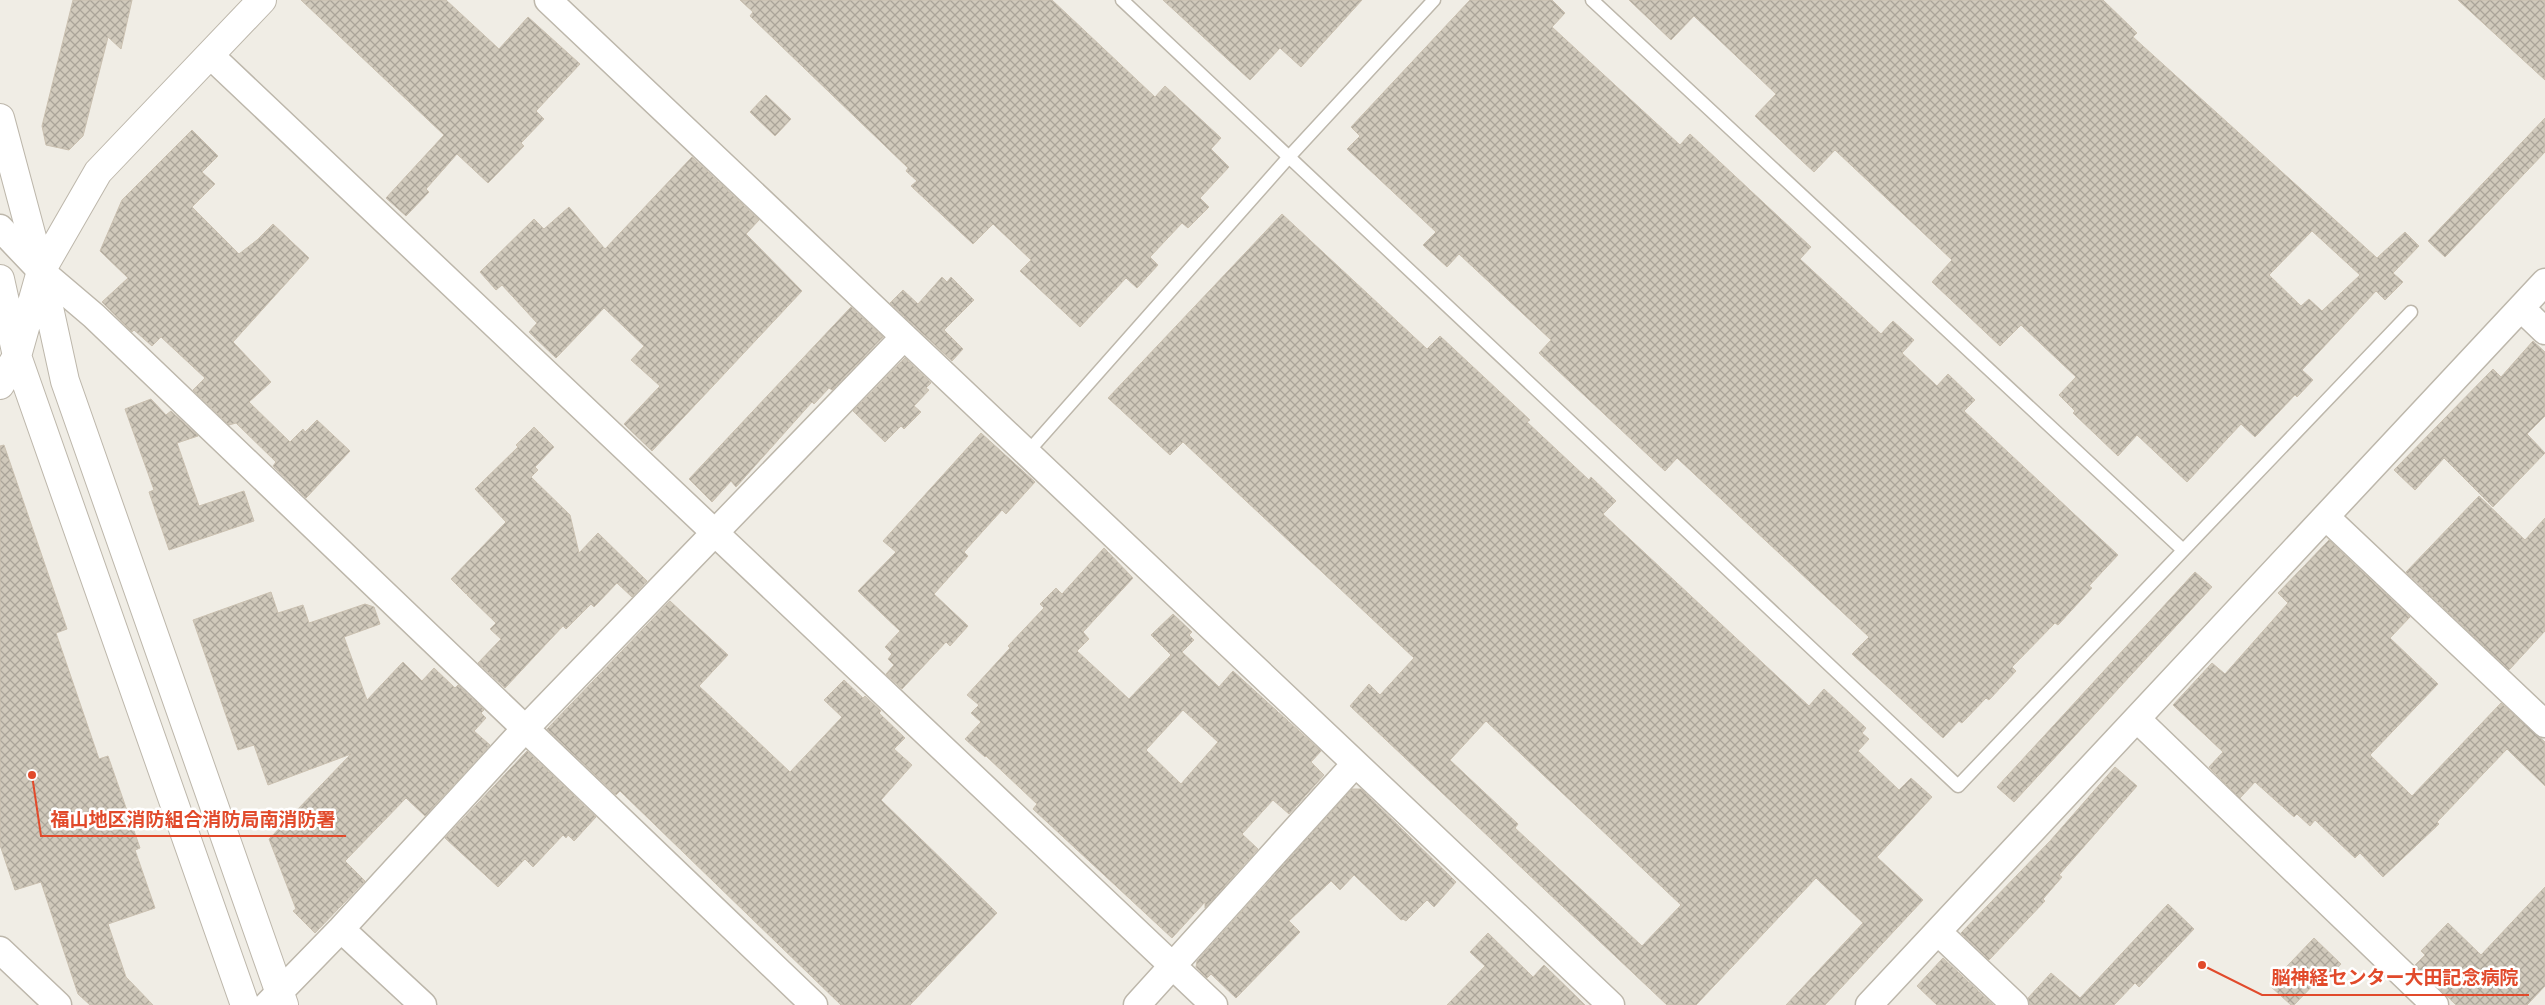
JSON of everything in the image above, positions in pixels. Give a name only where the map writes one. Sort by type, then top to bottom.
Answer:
[{"type":"street","points":[[0,385],[18,356],[41,271],[98,172],[262,0]]},
{"type":"street","points":[[548,0],[904,336],[1026,454],[1611,1005]]},
{"type":"street","points":[[210,56],[1214,1005]]},
{"type":"street","points":[[0,118],[41,271],[65,382],[276,1000],[524,730],[904,336]]},
{"type":"street","points":[[0,228],[41,271],[94,316],[524,730],[814,1005]]},
{"type":"street","points":[[0,279],[18,356],[245,1005]]},
{"type":"street","points":[[1869,1005],[2138,720],[2545,282]]},
{"type":"street","points":[[2521,308],[2545,331]]},
{"type":"street","points":[[2326,517],[2545,724]]},
{"type":"street","points":[[2138,720],[2435,1005]]},
{"type":"street","points":[[1137,1005],[1355,764]]},
{"type":"street","points":[[341,929],[423,1005]]},
{"type":"street","points":[[1938,932],[2015,1005]]},
{"type":"street","points":[[0,950],[58,1005]]},
{"type":"lane","points":[[1122,0],[1958,786],[2411,312]]},
{"type":"lane","points":[[1026,454],[1288,158],[1434,0]]},
{"type":"lane","points":[[1592,0],[2182,550]]},
{"type":"building","points":[[73,0],[132,0],[121,49],[108,37],[83,136],[69,150],[46,145],[42,126]]},
{"type":"building","points":[[301,0],[446,0],[499,49],[528,17],[580,64],[536,111],[544,119],[521,143],[524,146],[488,183],[457,154],[426,189],[429,192],[406,216],[386,198],[444,135]]},
{"type":"building","points":[[740,0],[1052,0],[1155,97],[1165,86],[1221,138],[1211,149],[1229,167],[1200,198],[1209,207],[1188,228],[1182,223],[1150,257],[1158,265],[1137,288],[1126,278],[1080,327],[1020,271],[1031,260],[993,224],[973,244],[911,186],[917,181],[906,171],[908,168],[750,16],[753,12]]},
{"type":"building","points":[[1163,0],[1362,0],[1301,67],[1280,48],[1250,80]]},
{"type":"building","points":[[1470,0],[1552,0],[1565,13],[1552,27],[1680,145],[1690,134],[1811,247],[1800,259],[1881,334],[1893,321],[1914,340],[1902,353],[1937,386],[1948,374],[1975,400],[1964,411],[2118,555],[2089,586],[2092,588],[2058,625],[2055,623],[2012,667],[2016,671],[1989,700],[1986,698],[1962,723],[1959,721],[1943,738],[1852,654],[1869,637],[1677,458],[1665,471],[1539,353],[1551,340],[1459,254],[1447,267],[1423,245],[1436,232],[1347,149],[1360,136],[1351,127]]},
{"type":"building","points":[[1629,0],[2103,0],[2137,33],[2133,37],[2377,258],[2405,232],[2419,246],[2393,273],[2403,282],[2385,300],[2376,291],[2302,370],[2313,380],[2297,397],[2295,395],[2255,437],[2241,424],[2187,482],[2137,435],[2118,456],[2073,413],[2075,411],[2059,395],[2076,377],[2021,325],[2000,346],[1932,282],[1952,260],[1835,150],[1814,172],[1801,160],[1755,116],[1776,94],[1694,16],[1671,40]],"holes":[[[2312,231],[2360,275],[2322,311],[2309,299],[2301,306],[2269,275]]]},
{"type":"building","points":[[2458,0],[2545,0],[2545,80]]},
{"type":"building","points":[[766,95],[791,119],[775,136],[750,112]]},
{"type":"building","points":[[2545,118],[2545,152],[2445,257],[2428,241]]},
{"type":"building","points":[[192,130],[218,156],[202,172],[215,184],[192,207],[239,254],[273,224],[309,258],[233,342],[271,382],[249,402],[290,442],[303,429],[305,432],[317,420],[350,451],[306,498],[273,466],[276,462],[236,423],[229,425],[193,390],[205,378],[161,337],[152,346],[134,330],[132,332],[102,302],[128,278],[100,251],[122,200]]},
{"type":"building","points":[[692,157],[759,220],[746,234],[802,291],[652,451],[624,424],[660,386],[631,360],[644,346],[604,308],[556,358],[529,332],[537,323],[502,285],[496,290],[480,272],[534,219],[544,229],[569,207],[605,249]]},
{"type":"building","points":[[1282,214],[1427,349],[1440,336],[1530,420],[1527,422],[1589,480],[1591,477],[1616,501],[1603,514],[1809,706],[1824,689],[1866,728],[1862,733],[1869,739],[1858,751],[1899,790],[1911,778],[1932,797],[1877,857],[1923,900],[1825,1005],[1786,1005],[1863,923],[1816,878],[1696,1005],[1667,1005],[1350,706],[1369,684],[1380,695],[1414,658],[1183,442],[1170,455],[1108,398]],"holes":[[[1486,721],[1681,905],[1642,946],[1515,828],[1518,824],[1450,760]]]},
{"type":"building","points":[[942,277],[947,282],[951,277],[974,300],[944,330],[963,349],[952,361],[890,303],[903,290],[918,304]]},
{"type":"building","points":[[851,307],[883,337],[832,390],[829,388],[814,404],[812,402],[736,487],[731,481],[712,502],[689,479]]},
{"type":"building","points":[[2533,341],[2545,352],[2545,416],[2527,434],[2545,453],[2493,507],[2444,458],[2415,490],[2394,470],[2493,369],[2501,377]]},
{"type":"building","points":[[905,358],[931,383],[926,388],[929,390],[914,406],[921,412],[904,429],[901,426],[885,442],[853,411]]},
{"type":"building","points":[[151,399],[166,415],[171,411],[198,436],[177,443],[199,506],[244,491],[254,521],[169,550],[149,492],[154,490],[125,409]]},
{"type":"building","points":[[534,427],[554,447],[535,467],[538,470],[531,477],[570,515],[579,553],[598,533],[647,581],[632,597],[617,583],[594,607],[591,604],[566,629],[563,626],[505,688],[478,663],[501,639],[490,629],[496,623],[467,595],[469,593],[466,594],[451,579],[506,522],[475,489],[518,447],[516,445]]},
{"type":"building","points":[[981,433],[1035,482],[1006,514],[1002,510],[964,552],[968,556],[934,594],[968,626],[950,646],[946,642],[902,689],[886,674],[894,665],[888,659],[892,654],[885,647],[900,631],[858,591],[896,552],[883,541]]},
{"type":"building","points":[[4,445],[67,629],[56,633],[99,759],[108,756],[140,848],[135,850],[155,908],[108,924],[126,977],[153,1005],[90,1005],[78,994],[41,882],[15,890],[0,845],[0,446]]},
{"type":"building","points":[[2479,496],[2525,540],[2545,518],[2545,631],[2509,670],[2406,572]]},
{"type":"building","points":[[2329,540],[2410,617],[2390,638],[2438,684],[2370,755],[2412,796],[2501,703],[2545,742],[2545,786],[2507,749],[2437,822],[2439,824],[2383,877],[2360,853],[2355,858],[2315,820],[2310,826],[2297,814],[2294,817],[2255,782],[2240,798],[2209,767],[2223,752],[2173,705],[2212,663],[2225,674],[2288,603],[2278,593]]},
{"type":"building","points":[[1104,548],[1133,578],[1083,632],[1089,639],[1077,651],[1129,699],[1171,655],[1151,635],[1173,614],[1192,632],[1189,635],[1194,640],[1182,652],[1219,687],[1233,671],[1321,751],[1311,762],[1324,775],[1289,814],[1273,800],[1242,834],[1258,849],[1205,908],[1205,902],[1172,938],[1033,809],[1037,804],[965,739],[981,722],[971,713],[979,705],[967,695],[1010,648],[1008,646],[1044,608],[1040,604],[1056,588],[1062,594]],"holes":[[[1183,710],[1218,742],[1181,784],[1146,750]]]},
{"type":"building","points":[[2195,572],[2212,587],[2014,802],[1997,787]]},
{"type":"building","points":[[271,592],[278,613],[303,605],[309,623],[365,604],[374,607],[380,624],[344,637],[367,700],[403,662],[422,681],[434,668],[455,688],[458,685],[484,710],[481,713],[486,718],[474,731],[490,745],[425,816],[406,798],[345,861],[365,881],[315,933],[293,911],[296,909],[269,839],[351,754],[268,785],[254,745],[238,750],[193,620]]},
{"type":"building","points":[[670,601],[728,655],[699,686],[790,772],[842,717],[824,700],[844,680],[863,698],[865,696],[881,711],[879,713],[905,738],[894,749],[912,765],[881,800],[997,913],[910,1005],[841,1005],[620,791],[616,795],[547,729]]},
{"type":"building","points":[[527,751],[596,817],[574,841],[568,835],[566,838],[563,835],[533,867],[525,859],[498,887],[445,838]]},
{"type":"building","points":[[2115,767],[2137,786],[2059,875],[2062,877],[2043,899],[2045,901],[1989,960],[1961,933],[2050,841]]},
{"type":"building","points":[[1352,789],[1361,789],[1456,882],[1434,907],[1427,900],[1406,921],[1401,920],[1354,875],[1340,890],[1331,881],[1289,921],[1300,932],[1236,998],[1211,974],[1207,978],[1196,967],[1197,961]]},
{"type":"building","points":[[2545,887],[2545,986],[2527,1005],[2456,1005],[2415,965],[2425,955],[2421,951],[2448,923],[2481,955]]},
{"type":"building","points":[[2168,904],[2194,929],[2139,987],[2135,983],[2114,1005],[2030,1005],[2028,998],[2051,973],[2080,998]]},
{"type":"building","points":[[1488,933],[1533,977],[1544,965],[1585,1005],[1447,1005],[1485,966],[1470,952]]},
{"type":"building","points":[[2314,938],[2341,964],[2324,982],[2320,978],[2294,1005],[2291,1005],[2269,985]]},
{"type":"building","points":[[1943,958],[1993,1005],[1937,1005],[1917,986]]},
{"type":"place","name":"福山地区消防組合消防局南消防署","points":[[32,775]]},
{"type":"place","name":"脳神経センター大田記念病院","points":[[2202,965]]}]
